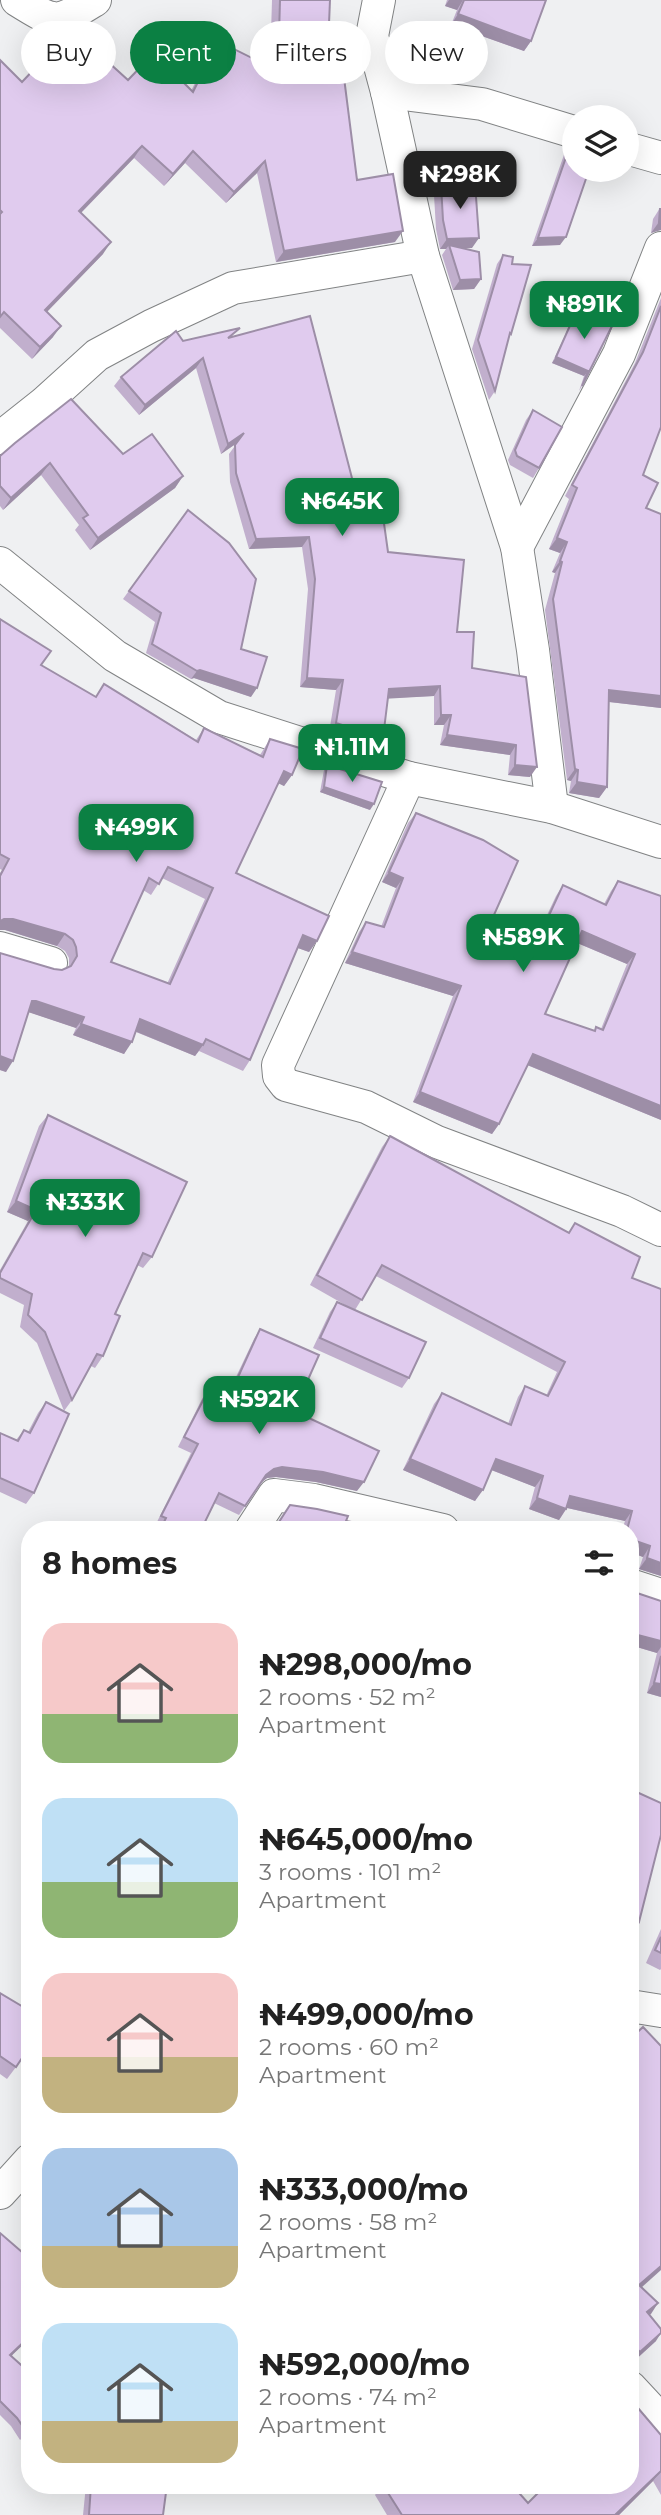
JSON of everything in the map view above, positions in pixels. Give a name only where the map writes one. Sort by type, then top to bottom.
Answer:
[{"type":"street","points":[[18,0],[45,18],[67,18],[95,0]]},
{"type":"street","points":[[379,0],[372,36],[423,256],[517,547],[533,650],[552,807]]},
{"type":"street","points":[[387,92],[482,104],[562,128]]},
{"type":"street","points":[[639,152],[661,158]]},
{"type":"street","points":[[517,547],[619,354],[661,248]]},
{"type":"street","points":[[0,438],[97,355],[151,326],[233,288],[423,256]]},
{"type":"street","points":[[0,563],[115,656],[219,717],[409,779],[552,807],[661,842]]},
{"type":"street","points":[[409,779],[278,1065],[279,1076],[286,1085],[366,1107],[437,1142],[622,1211],[661,1230]]},
{"type":"street","points":[[0,948],[51,963]]},
{"type":"street","points":[[257,1521],[274,1495],[314,1500],[404,1521]]},
{"type":"street","points":[[639,1588],[661,1595]]},
{"type":"street","points":[[639,2007],[661,2011]]},
{"type":"street","points":[[0,2193],[21,2170]]},
{"type":"building","points":[[280,0],[330,0],[329,21],[279,21]]},
{"type":"building","points":[[464,0],[546,0],[531,41],[488,25],[488,21],[477,21],[458,14]]},
{"type":"building","points":[[236,50],[250,57],[250,84],[345,84],[357,180],[393,174],[403,231],[284,251],[265,161],[234,192],[193,151],[173,174],[142,146],[79,211],[111,242],[45,310],[61,326],[40,347],[4,312],[0,317],[0,60],[21,84],[116,84],[116,69],[128,80],[130,78],[130,84],[185,84],[193,92],[197,84],[236,84]]},
{"type":"building","points":[[562,169],[562,182],[585,182],[566,237],[538,238]]},
{"type":"building","points":[[475,183],[479,238],[447,239],[441,185]]},
{"type":"building","points":[[449,245],[479,252],[481,279],[460,280]]},
{"type":"building","points":[[503,255],[513,257],[512,264],[531,265],[495,391],[478,340]]},
{"type":"building","points":[[661,306],[661,427],[643,475],[658,483],[646,508],[661,514],[661,696],[609,690],[607,787],[577,782],[578,770],[575,769],[553,599],[562,562],[560,561],[567,542],[557,538],[577,488],[572,485],[643,352]]},
{"type":"building","points":[[576,312],[614,322],[582,386],[588,371],[556,357]]},
{"type":"building","points":[[310,316],[353,482],[367,481],[370,504],[381,502],[388,552],[464,560],[457,632],[474,632],[472,668],[526,677],[537,767],[515,765],[516,745],[447,735],[451,715],[441,715],[440,686],[389,689],[383,738],[336,723],[343,680],[307,678],[315,579],[309,537],[256,539],[236,473],[235,445],[244,433],[228,444],[203,358],[145,405],[121,377],[176,331],[183,341],[240,328],[228,338]]},
{"type":"building","points":[[71,399],[123,454],[152,434],[183,476],[98,538],[83,518],[88,515],[50,463],[11,498],[0,486],[0,456]]},
{"type":"building","points":[[533,410],[562,427],[539,468],[517,456],[515,450]]},
{"type":"building","points":[[188,510],[229,543],[256,579],[241,649],[267,657],[257,688],[197,671],[152,644],[161,613],[129,591]]},
{"type":"building","points":[[0,619],[51,651],[41,665],[96,697],[104,684],[198,742],[204,728],[263,757],[270,739],[303,749],[292,775],[284,771],[236,873],[329,916],[317,941],[303,935],[250,1060],[206,1039],[203,1045],[140,1019],[132,1042],[81,1024],[84,1017],[32,1001],[13,1061],[0,1056],[0,953],[62,970],[71,966],[77,956],[73,940],[65,934],[13,919],[0,921],[0,876],[9,859],[0,854]],"holes":[[[168,867],[213,888],[170,984],[111,962],[149,878],[159,884]]]},
{"type":"building","points":[[327,765],[382,782],[374,804],[324,787]]},
{"type":"building","points":[[416,813],[483,840],[518,861],[489,926],[534,948],[563,885],[606,905],[618,881],[661,896],[661,1106],[533,1054],[499,1124],[420,1092],[461,986],[352,952],[366,922],[384,927],[403,878],[389,872]],"holes":[[[582,931],[635,954],[603,1030],[596,1027],[595,1031],[545,1014]]]},
{"type":"building","points":[[48,1115],[187,1182],[152,1257],[143,1253],[115,1314],[120,1316],[103,1356],[97,1354],[72,1400],[45,1332],[28,1315],[32,1294],[0,1278],[0,1273],[36,1210],[16,1201]]},
{"type":"building","points":[[390,1136],[569,1233],[575,1223],[640,1257],[632,1278],[661,1289],[661,1563],[647,1558],[650,1546],[639,1542],[639,1521],[629,1521],[632,1511],[570,1496],[566,1509],[537,1498],[543,1476],[496,1459],[483,1490],[410,1459],[442,1393],[511,1425],[525,1386],[548,1396],[565,1362],[382,1265],[362,1300],[317,1275]]},
{"type":"building","points":[[337,1302],[426,1342],[409,1378],[320,1338]]},
{"type":"building","points":[[260,1329],[319,1355],[294,1411],[379,1451],[364,1482],[323,1472],[282,1467],[266,1475],[245,1506],[219,1493],[205,1521],[164,1521],[166,1518],[161,1516],[198,1444],[184,1437],[209,1389],[228,1399]]},
{"type":"building","points":[[46,1402],[69,1414],[34,1493],[0,1478],[0,1433],[18,1441],[24,1430],[30,1433]]},
{"type":"building","points":[[290,1505],[348,1516],[346,1521],[280,1521]]},
{"type":"building","points":[[639,1594],[661,1601],[661,1641],[639,1635]]},
{"type":"building","points":[[661,1656],[661,1684],[654,1683]]},
{"type":"building","points":[[639,1793],[661,1803],[661,1835],[639,1922]]},
{"type":"building","points":[[661,1937],[661,1953],[655,1950]]},
{"type":"building","points":[[0,1993],[21,2006],[21,2060],[16,2067],[0,2056]]},
{"type":"building","points":[[643,2027],[661,2046],[661,2266],[639,2285],[639,2031]]},
{"type":"building","points":[[0,2233],[21,2251],[21,2345],[10,2355],[21,2365],[21,2424],[0,2401]]},
{"type":"building","points":[[639,2285],[658,2303],[647,2312],[661,2329],[661,2333],[640,2352]]},
{"type":"building","points":[[639,2409],[661,2435],[661,2471],[639,2492]]},
{"type":"building","points":[[90,2494],[166,2494],[163,2515],[89,2515]]},
{"type":"building","points":[[389,2494],[520,2494],[528,2503],[537,2494],[637,2494],[615,2515],[402,2515]]}]
